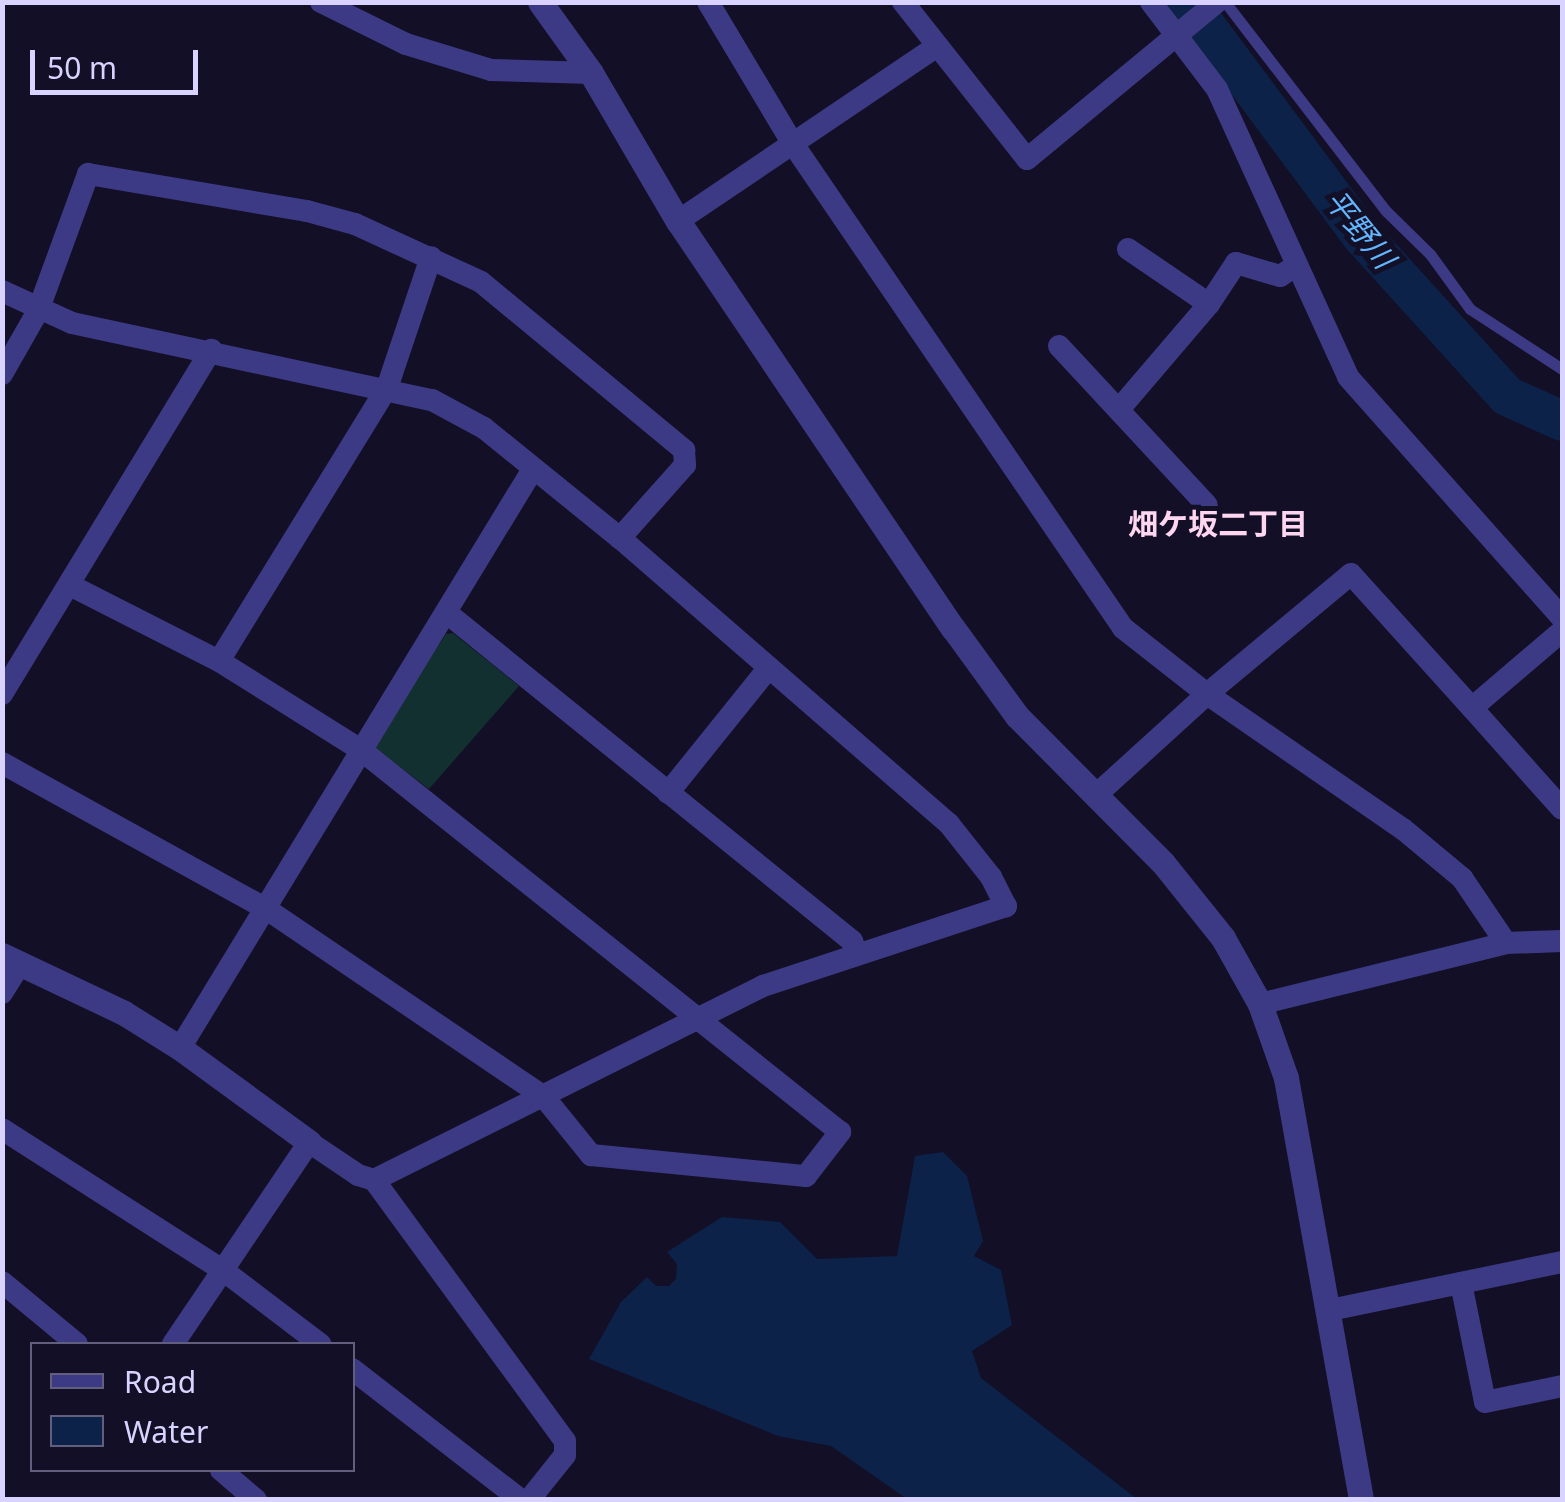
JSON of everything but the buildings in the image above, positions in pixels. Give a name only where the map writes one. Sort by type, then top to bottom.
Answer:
[{"type":"street","points":[[321,2],[406,44],[490,70],[590,73]]},
{"type":"street","points":[[540,2],[590,73],[678,221],[953,628],[1018,716],[1163,863],[1223,938],[1260,1004],[1286,1078],[1361,1500]]},
{"type":"street","points":[[708,2],[793,144],[1123,628],[1207,694],[1402,829],[1462,878],[1506,943]]},
{"type":"street","points":[[903,2],[1027,159],[1216,2]]},
{"type":"street","points":[[1152,2],[1217,89],[1348,377],[1562,618]]},
{"type":"street","points":[[678,221],[937,46]]},
{"type":"street","points":[[2,374],[38,311],[88,174],[307,211],[356,224],[481,282],[684,450],[685,465],[620,538]]},
{"type":"street","points":[[1128,249],[1209,304]]},
{"type":"street","points":[[220,661],[386,388],[431,257]]},
{"type":"street","points":[[1120,408],[1209,304],[1236,263],[1280,276],[1297,266]]},
{"type":"street","points":[[2,291],[72,324],[211,350],[432,400],[484,428],[620,538],[949,824],[991,877],[1006,906],[763,986],[374,1180]]},
{"type":"street","points":[[1059,346],[1207,505]]},
{"type":"street","points":[[2,694],[211,350]]},
{"type":"street","points":[[180,1048],[533,469]]},
{"type":"street","points":[[1095,796],[1207,694],[1352,574],[1562,809]]},
{"type":"street","points":[[2,763],[264,908],[544,1097],[591,1154],[806,1176],[840,1132],[361,750],[220,661],[70,585]]},
{"type":"street","points":[[447,613],[852,940],[857,954]]},
{"type":"street","points":[[1472,708],[1562,630]]},
{"type":"street","points":[[668,793],[768,670]]},
{"type":"street","points":[[1260,1004],[1506,943],[1562,941]]},
{"type":"street","points":[[2,993],[12,959],[124,1012],[309,1142],[374,1180],[565,1441],[565,1454],[525,1500],[355,1372]]},
{"type":"street","points":[[2,1129],[224,1271],[317,1342]]},
{"type":"street","points":[[174,1342],[309,1142]]},
{"type":"street","points":[[1330,1310],[1562,1262]]},
{"type":"street","points":[[2,1282],[74,1342]]},
{"type":"street","points":[[1461,1283],[1484,1402],[1562,1386]]},
{"type":"street","points":[[223,1472],[256,1500]]},
{"type":"lane","points":[[1225,2],[1384,210],[1430,254],[1470,309],[1562,369]]},
{"type":"green space","points":[[453,633],[519,686],[429,789],[372,746],[446,634]]},
{"type":"water","points":[[943,1152],[967,1176],[983,1241],[974,1256],[1001,1270],[1012,1325],[972,1351],[981,1378],[1137,1499],[907,1499],[831,1446],[778,1436],[589,1359],[621,1302],[647,1277],[656,1286],[669,1286],[676,1279],[677,1264],[667,1252],[722,1217],[780,1222],[817,1259],[897,1256],[915,1156]]},
{"type":"waterway","name":"平野川","points":[[1188,2],[1362,236],[1507,396],[1562,421]]},
{"type":"district","name":"畑ケ坂二丁目","points":[[1218,524]]}]
